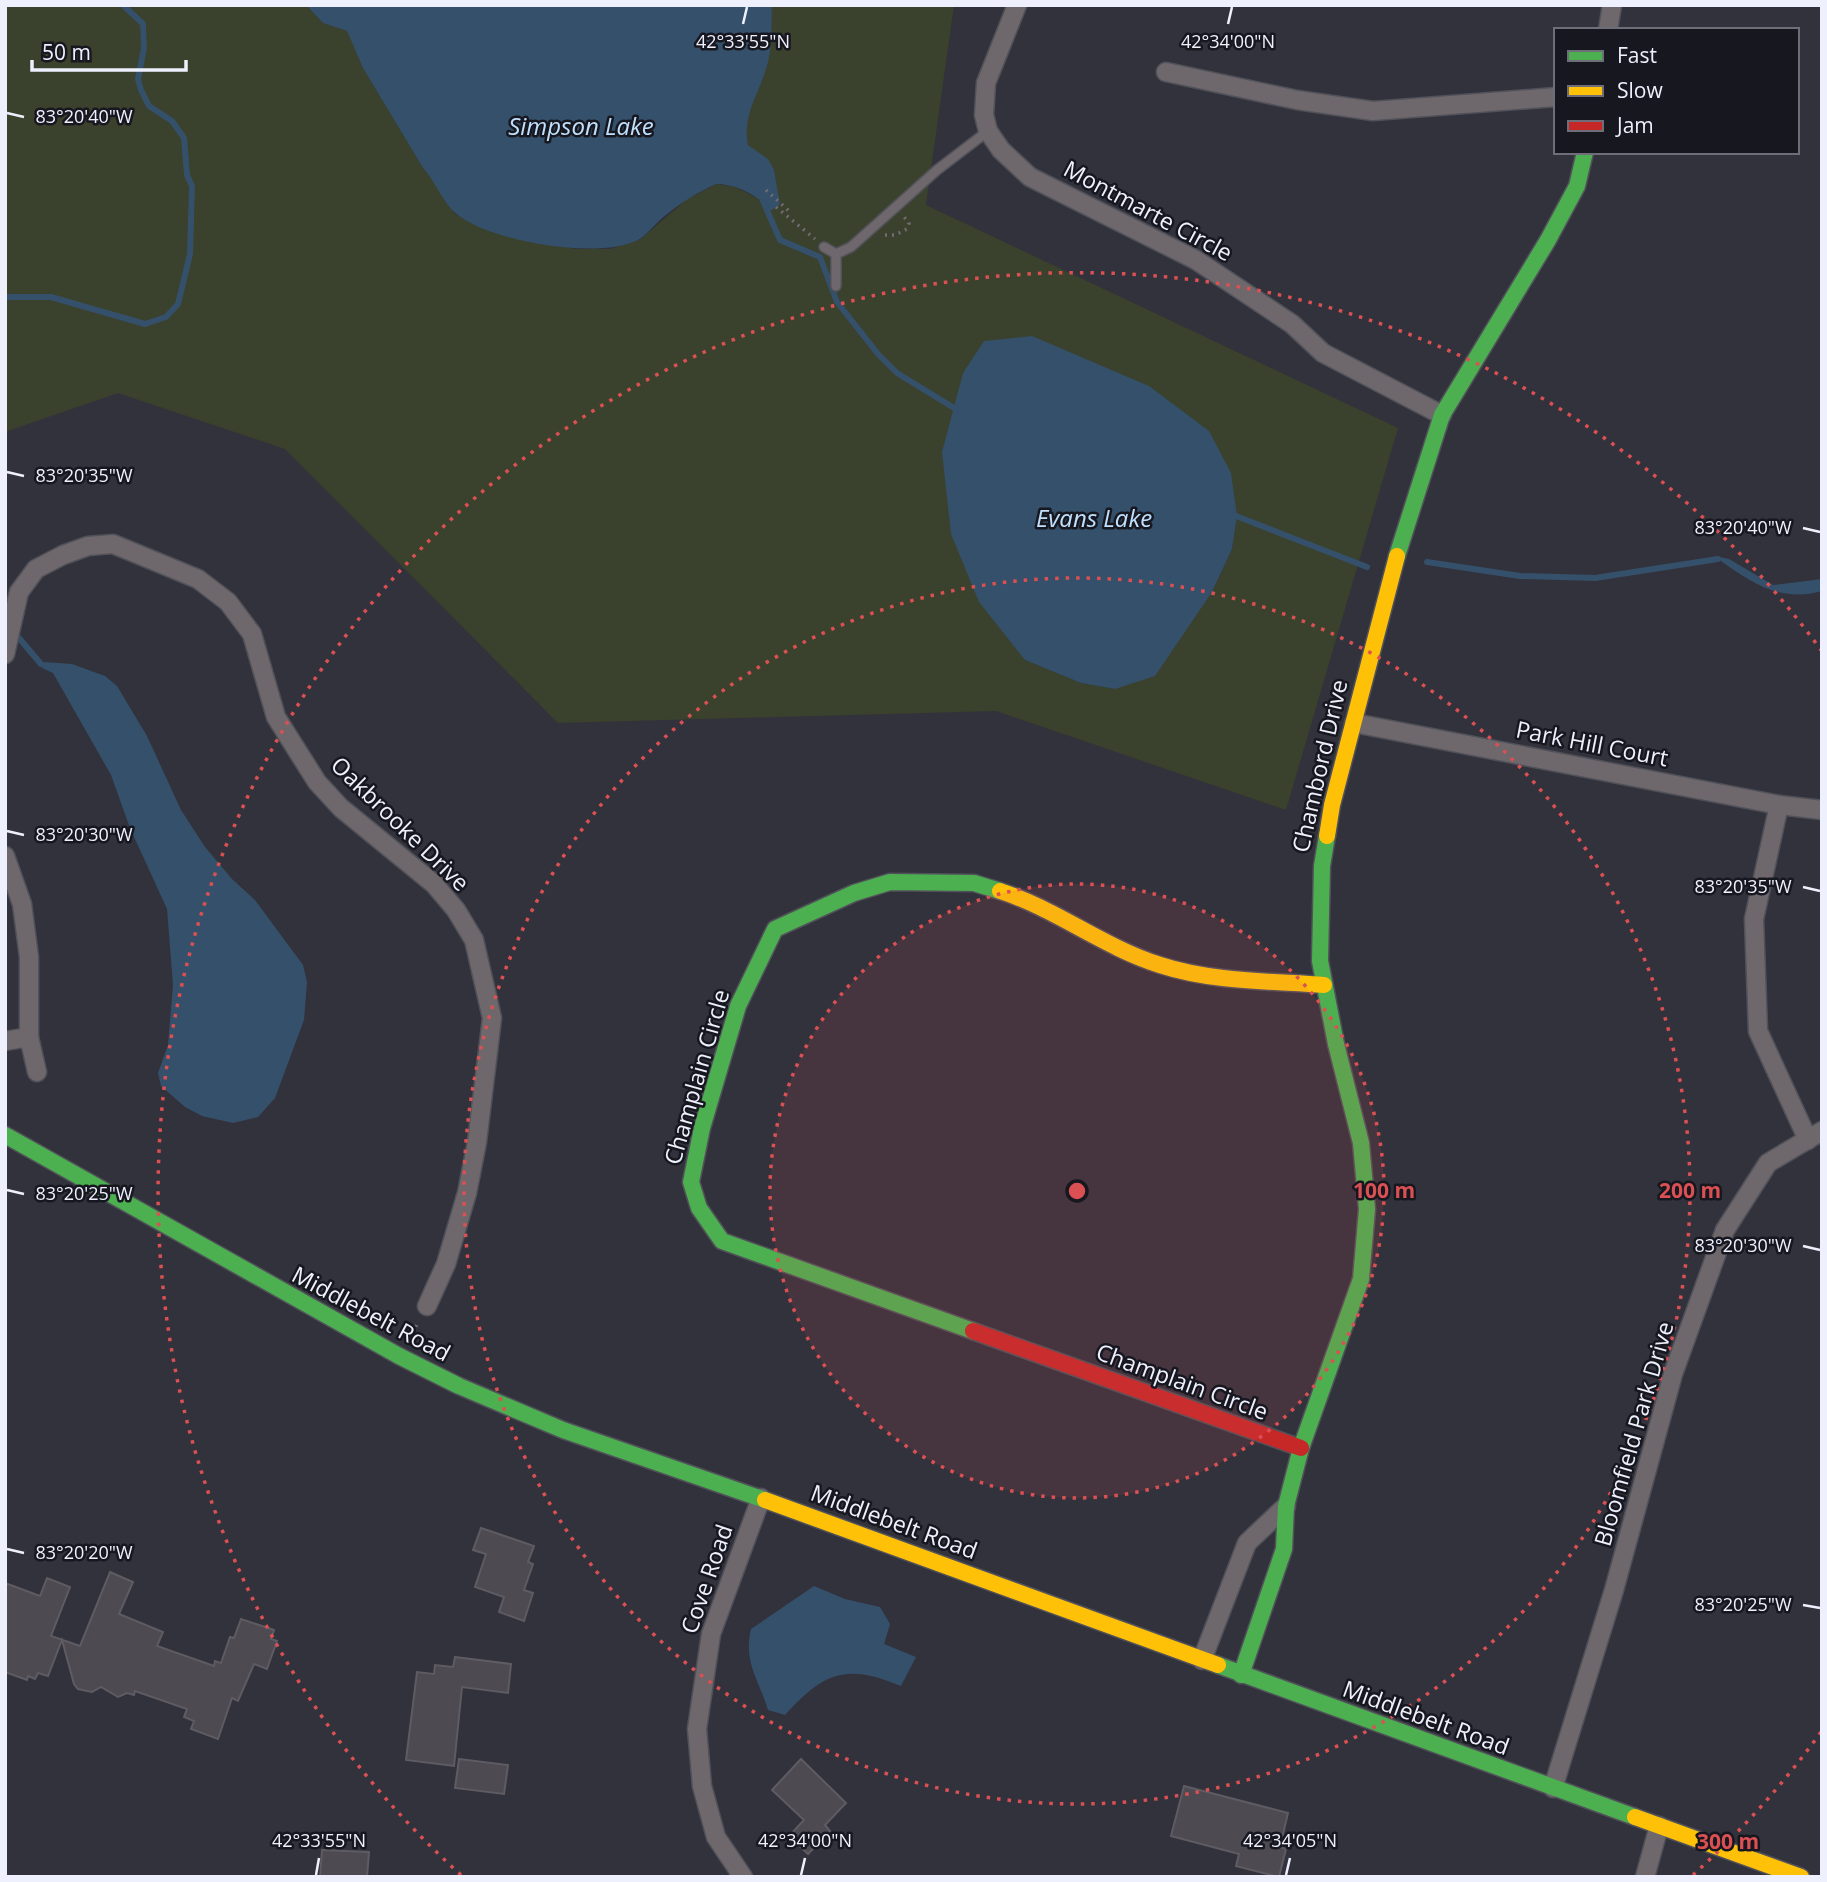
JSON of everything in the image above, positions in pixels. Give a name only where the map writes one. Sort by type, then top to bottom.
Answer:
[{"type":"street","points":[[988,131],[984,115],[986,83],[1017,5]]},
{"type":"street","points":[[1608,28],[1612,5]]},
{"type":"street","points":[[1166,72],[1297,100],[1373,111],[1554,97]]},
{"type":"street","name":"Montmarte Circle","points":[[988,131],[1001,150],[1030,177],[1196,260],[1292,324],[1323,353],[1442,415]]},
{"type":"street","name":"Chambord Drive","points":[[1241,1675],[1284,1549],[1286,1506],[1301,1448],[1360,1279],[1367,1209],[1361,1143],[1320,961],[1322,866],[1332,804],[1403,533],[1442,415],[1548,240],[1577,186],[1585,154]]},
{"type":"street","name":"Oakbrooke Drive","points":[[5,654],[19,592],[36,569],[62,555],[88,546],[113,544],[198,579],[228,603],[252,634],[276,717],[317,782],[341,808],[434,884],[456,910],[474,940],[492,1018],[479,1129],[467,1193],[446,1264],[427,1306]]},
{"type":"street","name":"Park Hill Court","points":[[1354,723],[1779,805],[1822,810]]},
{"type":"street","points":[[1779,805],[1754,919],[1758,1031],[1815,1136]]},
{"type":"street","points":[[5,856],[22,904],[30,957],[29,1037],[37,1072]]},
{"type":"street","name":"Champlain Circle","points":[[1301,1448],[722,1241],[699,1209],[691,1182],[702,1128],[738,1006],[775,929],[854,893],[890,882],[923,880],[974,883],[1034,902],[1107,942],[1160,965],[1216,977],[1324,985]]},
{"type":"street","points":[[5,1041],[29,1037]]},
{"type":"street","name":"Middlebelt Road","points":[[5,1135],[399,1356],[459,1386],[563,1430],[761,1498],[1801,1877]]},
{"type":"street","name":"Bloomfield Park Drive","points":[[1553,1788],[1614,1590],[1673,1374],[1725,1230],[1768,1163],[1815,1136]]},
{"type":"street","name":"Cove Road","points":[[743,1877],[716,1837],[702,1786],[697,1729],[710,1634],[761,1498]]},
{"type":"street","points":[[1202,1660],[1247,1544],[1286,1506]]},
{"type":"street","points":[[1645,1877],[1659,1826]]},
{"type":"lane","points":[[835,254],[851,247],[937,170],[988,131]]},
{"type":"lane","points":[[824,247],[835,254]]},
{"type":"lane","points":[[835,254],[836,286]]},
{"type":"path","points":[[765,190],[789,211]]},
{"type":"path","points":[[776,207],[824,247]]},
{"type":"path","points":[[399,1356],[427,1306]]},
{"type":"green space","points":[[5,5],[306,5],[323,23],[347,31],[373,84],[423,168],[436,181],[455,214],[522,239],[576,249],[610,249],[641,239],[686,200],[716,184],[735,187],[763,201],[774,172],[748,145],[745,127],[747,115],[763,78],[772,5],[954,5],[926,205],[1398,428],[1286,810],[996,711],[558,723],[285,449],[118,393],[5,432]],"holes":[[[1237,516],[1232,549],[1212,592],[1115,689],[1081,683],[1025,660]]]},
{"type":"water","name":"Simpson Lake","points":[[306,5],[772,5],[769,58],[749,114],[747,134],[748,145],[768,159],[774,170],[780,204],[771,211],[746,191],[716,184],[675,208],[638,240],[620,246],[598,248],[546,245],[520,240],[474,225],[453,210],[423,168],[363,68],[347,31],[323,23]]},
{"type":"water","name":"Evans Lake","points":[[1032,336],[1149,386],[1209,431],[1231,473],[1237,516],[1232,549],[1212,592],[1155,676],[1115,689],[1081,683],[1025,660],[979,602],[951,534],[942,452],[963,373],[984,341]]},
{"type":"water","points":[[1718,559],[1729,559],[1773,585],[1822,579],[1822,591],[1792,594],[1766,588],[1742,575]]},
{"type":"water","points":[[44,662],[72,664],[105,676],[117,686],[147,736],[181,810],[205,847],[232,879],[255,900],[303,965],[307,982],[304,1020],[275,1098],[258,1117],[233,1123],[202,1116],[185,1107],[161,1086],[158,1073],[168,1045],[173,985],[167,909],[130,828],[111,775],[53,673],[42,668]]},
{"type":"water","points":[[814,1586],[845,1599],[880,1607],[890,1624],[884,1644],[916,1657],[901,1686],[865,1675],[837,1676],[812,1689],[785,1715],[768,1710],[750,1661],[751,1629]]},
{"type":"building","points":[[481,1528],[534,1546],[528,1562],[533,1564],[524,1590],[533,1593],[524,1621],[499,1612],[504,1597],[475,1587],[486,1554],[473,1550]]},
{"type":"building","points":[[110,1572],[133,1582],[119,1614],[163,1632],[157,1646],[214,1666],[215,1661],[221,1663],[230,1637],[234,1638],[241,1619],[274,1630],[271,1639],[277,1641],[267,1669],[254,1664],[238,1701],[232,1698],[218,1739],[191,1729],[194,1721],[184,1717],[187,1709],[135,1691],[134,1695],[127,1693],[118,1697],[101,1687],[92,1692],[78,1689],[74,1684],[62,1640],[48,1676],[38,1673],[35,1679],[28,1676],[27,1680],[5,1672],[5,1583],[40,1596],[47,1578],[70,1587],[51,1636],[80,1646]]},
{"type":"building","points":[[455,1657],[511,1664],[508,1693],[462,1687],[454,1766],[406,1760],[417,1672],[434,1674],[435,1665],[453,1667]]},
{"type":"building","points":[[459,1759],[508,1765],[504,1794],[455,1788]]},
{"type":"building","points":[[801,1759],[846,1803],[825,1825],[830,1831],[808,1854],[789,1836],[804,1820],[772,1790]]},
{"type":"building","points":[[1184,1786],[1288,1813],[1280,1847],[1286,1849],[1279,1877],[1236,1866],[1239,1854],[1171,1836]]},
{"type":"building","points":[[322,1850],[369,1852],[367,1877],[320,1877]]},
{"type":"waterway","points":[[5,297],[51,297],[145,324],[166,317],[178,304],[190,254],[192,186],[187,175],[184,138],[172,121],[149,106],[141,90],[138,79],[144,48],[143,24],[123,5]]},
{"type":"waterway","points":[[763,201],[780,240],[820,257],[837,302],[878,354],[897,373],[959,411]]},
{"type":"waterway","points":[[1231,514],[1367,567]]},
{"type":"waterway","points":[[1427,562],[1520,576],[1595,578],[1718,559]]},
{"type":"waterway","points":[[13,631],[41,664]]},
{"type":"traffic: fast","points":[[1397,556],[1442,415],[1548,240],[1577,186],[1585,154]]},
{"type":"traffic: fast","points":[[1241,1675],[1284,1549],[1286,1506],[1301,1448],[1361,1279],[1367,1209],[1361,1143],[1336,1044],[1320,961],[1322,866],[1327,836]]},
{"type":"traffic: fast","points":[[973,1331],[722,1241],[699,1208],[691,1182],[702,1128],[738,1006],[775,929],[854,893],[890,882],[974,883],[1000,891]]},
{"type":"traffic: fast","points":[[5,1135],[399,1356],[459,1386],[563,1430],[765,1500]]},
{"type":"traffic: fast","points":[[1218,1665],[1635,1817]]},
{"type":"traffic: slow","points":[[1327,836],[1332,805],[1397,556]]},
{"type":"traffic: slow","points":[[1000,891],[1041,908],[1139,957],[1180,971],[1221,978],[1324,985]]},
{"type":"traffic: slow","points":[[765,1500],[1218,1665]]},
{"type":"traffic: slow","points":[[1635,1817],[1801,1877]]},
{"type":"traffic: jam","points":[[973,1331],[1301,1448]]}]
